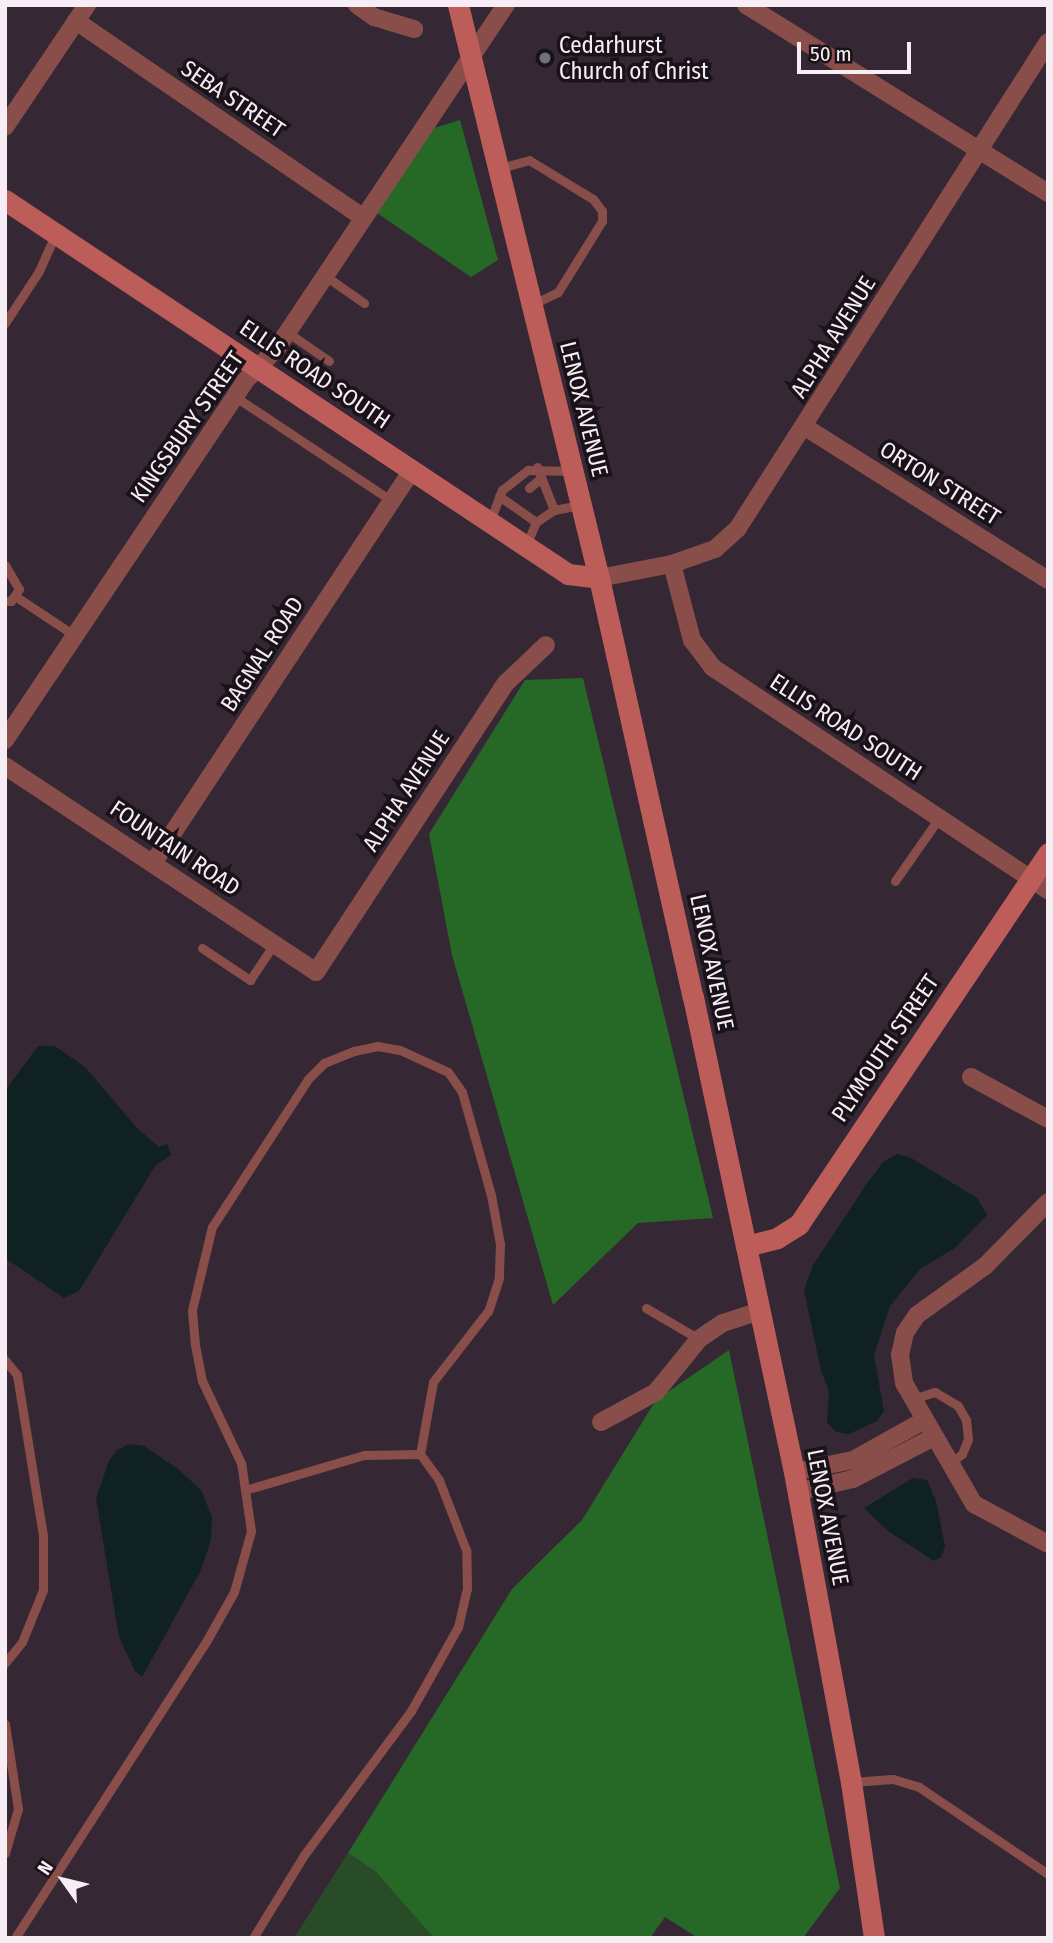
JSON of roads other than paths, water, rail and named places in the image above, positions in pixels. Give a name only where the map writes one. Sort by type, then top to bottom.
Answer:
[{"type":"main road","name":"LENOX AVENUE","points":[[458,5],[599,578],[746,1246],[795,1482],[851,1782],[874,1938]]},
{"type":"main road","name":"ELLIS ROAD SOUTH","points":[[5,200],[568,574],[599,578]]},
{"type":"main road","name":"PLYMOUTH STREET","points":[[746,1246],[777,1238],[799,1224],[1039,884],[1048,853]]},
{"type":"street","points":[[5,127],[87,5]]},
{"type":"street","points":[[357,5],[374,17],[414,29]]},
{"type":"street","name":"KINGSBURY STREET","points":[[5,740],[234,396],[287,332],[362,216],[506,5]]},
{"type":"street","points":[[746,5],[1048,193]]},
{"type":"street","name":"SEBA STREET","points":[[76,21],[362,216]]},
{"type":"street","name":"ALPHA AVENUE","points":[[599,578],[672,564],[715,549],[738,528],[805,427],[1048,42]]},
{"type":"street","name":"ORTON STREET","points":[[805,427],[1048,580]]},
{"type":"street","name":"BAGNAL ROAD","points":[[153,863],[411,471]]},
{"type":"street","name":"ELLIS ROAD SOUTH","points":[[672,564],[692,640],[712,667],[1039,884]]},
{"type":"street","name":"ALPHA AVENUE","points":[[316,972],[506,683],[546,645]]},
{"type":"street","name":"FOUNTAIN ROAD","points":[[5,766],[316,972]]},
{"type":"street","points":[[971,1077],[1048,1119]]},
{"type":"street","points":[[1048,1202],[985,1266],[917,1315],[905,1333],[900,1354],[902,1376],[913,1399],[974,1504],[1048,1544]]},
{"type":"street","points":[[601,1422],[656,1392],[699,1339],[723,1324],[759,1311]]},
{"type":"street","points":[[795,1482],[853,1460],[925,1420]]},
{"type":"street","points":[[795,1482],[853,1479],[934,1437]]},
{"type":"lane","points":[[498,168],[529,160],[593,199],[602,211],[602,221],[558,292],[531,304]]},
{"type":"lane","points":[[5,323],[39,271],[56,233]]},
{"type":"lane","points":[[324,275],[364,303]]},
{"type":"lane","points":[[287,332],[329,361]]},
{"type":"lane","points":[[234,396],[392,500]]},
{"type":"lane","points":[[490,522],[499,496],[537,467],[571,471]]},
{"type":"lane","points":[[537,467],[554,510]]},
{"type":"lane","points":[[529,488],[541,478]]},
{"type":"lane","points":[[499,496],[522,506],[536,522]]},
{"type":"lane","points":[[526,546],[536,522],[554,510],[580,505]]},
{"type":"lane","points":[[5,565],[19,589],[15,596],[5,601]]},
{"type":"lane","points":[[15,596],[74,635]]},
{"type":"lane","points":[[895,881],[939,818]]},
{"type":"lane","points":[[202,948],[250,980],[274,944]]},
{"type":"lane","points":[[15,1938],[234,1592],[251,1531],[241,1463],[202,1381],[195,1345],[192,1310],[212,1227],[308,1079],[324,1063],[377,1046],[429,1061],[448,1072],[462,1092],[500,1244],[499,1278],[488,1311],[433,1382],[420,1454],[449,1500],[466,1550],[467,1589],[458,1628],[411,1711],[304,1855],[253,1938]]},
{"type":"lane","points":[[646,1308],[699,1339]]},
{"type":"lane","points":[[5,1360],[17,1375],[43,1536],[43,1590],[23,1642],[5,1663]]},
{"type":"lane","points":[[913,1399],[935,1392],[958,1406],[966,1420],[968,1439],[962,1454],[949,1464]]},
{"type":"lane","points":[[245,1490],[364,1455],[420,1454]]},
{"type":"lane","points":[[5,1724],[18,1809],[5,1853]]},
{"type":"lane","points":[[851,1782],[892,1779],[919,1787],[1048,1874]]},
{"type":"place","name":"Cedarhurst Church of Christ","points":[[545,58]]}]
